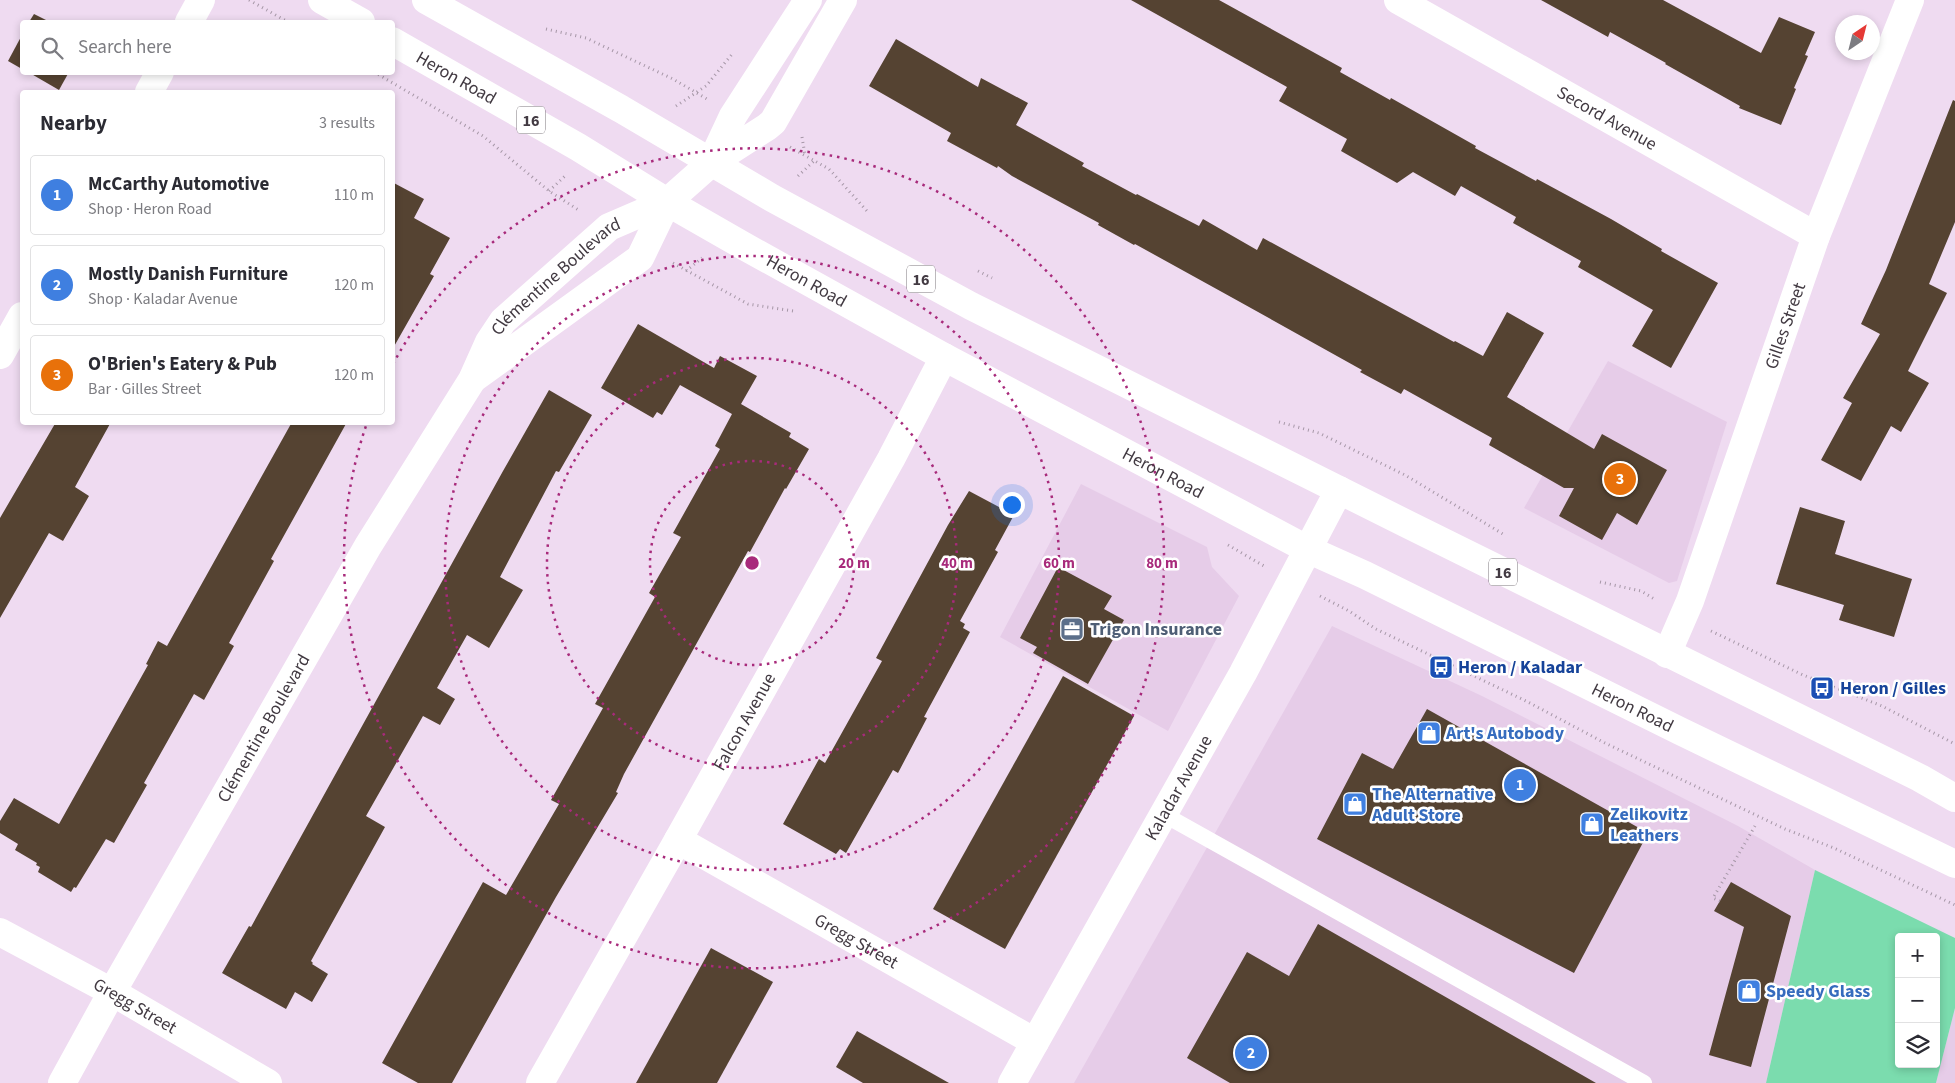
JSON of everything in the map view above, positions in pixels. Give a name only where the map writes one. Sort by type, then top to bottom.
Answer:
[{"type":"street","points":[[190,20],[201,0]]},
{"type":"street","points":[[322,0],[357,20]]},
{"type":"street","name":"16","points":[[426,0],[621,109],[711,164],[971,306],[1667,654],[1920,778],[1955,798]]},
{"type":"street","name":"Clémentine Boulevard","points":[[711,164],[733,116],[808,0]]},
{"type":"street","name":"Clémentine Boulevard","points":[[62,1083],[112,992],[368,546],[472,380],[489,342],[503,321],[609,227],[667,202],[711,164],[773,122],[843,0]]},
{"type":"street","name":"Secord Avenue","points":[[1398,0],[1816,236]]},
{"type":"street","name":"Gilles Street","points":[[1667,654],[1690,601],[1816,236],[1910,0]]},
{"type":"street","name":"Heron Road","points":[[395,43],[578,147],[667,202],[944,357],[1307,549],[1365,575],[1680,731],[1955,864]]},
{"type":"street","points":[[150,90],[158,75]]},
{"type":"street","name":"Clémentine Boulevard","points":[[472,380],[640,258],[667,202]]},
{"type":"street","points":[[0,355],[20,320]]},
{"type":"street","name":"Falcon Avenue","points":[[540,1083],[891,459],[944,357]]},
{"type":"street","name":"Kaladar Avenue","points":[[1012,1083],[1243,673],[1338,490]]},
{"type":"street","name":"Gregg Street","points":[[678,840],[1035,1042]]},
{"type":"street","name":"Gregg Street","points":[[0,932],[112,992],[268,1083]]},
{"type":"lane","points":[[1164,814],[1644,1083]]},
{"type":"path","points":[[249,0],[284,20]]},
{"type":"path","points":[[538,28],[586,38],[696,92],[671,110]]},
{"type":"path","points":[[379,75],[483,136],[549,191],[576,209]]},
{"type":"path","points":[[786,145],[829,168],[869,214]]},
{"type":"path","points":[[796,178],[814,161]]},
{"type":"path","points":[[549,191],[565,176]]},
{"type":"path","points":[[669,261],[748,304],[801,312]]},
{"type":"path","points":[[975,269],[1000,282]]},
{"type":"path","points":[[1273,421],[1319,433],[1405,475],[1511,539]]},
{"type":"path","points":[[1233,549],[1251,559]]},
{"type":"path","points":[[1599,582],[1641,591],[1656,600]]},
{"type":"path","points":[[1328,600],[1376,629],[1526,701],[1623,752],[1785,829],[1834,848],[1955,905]]},
{"type":"path","points":[[1706,629],[1803,675],[1882,706],[1955,744]]},
{"type":"path","points":[[1720,901],[1714,898],[1754,826]]},
{"type":"shaded area","points":[[1608,361],[1727,422],[1677,581],[1669,583],[1524,508]]},
{"type":"shaded area","points":[[1081,484],[1207,547],[1212,567],[1239,596],[1168,731],[1000,637]]},
{"type":"shaded area","points":[[1332,626],[1482,696],[1738,826],[1815,870],[1766,1083],[1074,1083]]},
{"type":"shaded area","points":[[1955,1008],[1955,1083],[1936,1083]]},
{"type":"green space","points":[[1815,870],[1955,938],[1955,1008],[1940,1067],[1940,933],[1895,933],[1895,1068],[1940,1068],[1936,1083],[1766,1083]]},
{"type":"building","points":[[1131,0],[1219,0],[1342,68],[1340,72],[1390,100],[1391,98],[1476,146],[1475,148],[1611,219],[1662,249],[1661,251],[1718,283],[1671,368],[1632,346],[1653,310],[1578,267],[1581,261],[1513,223],[1516,217],[1461,186],[1455,196],[1413,172],[1397,183],[1341,151],[1347,139],[1279,101],[1287,87]]},
{"type":"building","points":[[1541,0],[1663,0],[1761,53],[1779,17],[1815,32],[1805,55],[1808,56],[1794,88],[1796,89],[1781,125],[1739,108],[1740,106],[1610,32],[1608,37]]},
{"type":"building","points":[[34,14],[46,20],[30,20]]},
{"type":"building","points":[[20,39],[20,68],[8,61]]},
{"type":"building","points":[[896,39],[978,87],[981,78],[1028,103],[1016,125],[1084,163],[1082,166],[1199,226],[1203,219],[1257,250],[1263,238],[1483,356],[1507,312],[1544,333],[1507,397],[1594,449],[1602,434],[1667,470],[1637,525],[1617,513],[1602,540],[1559,516],[1574,488],[1564,488],[1489,445],[1492,438],[1404,389],[1401,394],[1360,372],[1362,370],[1098,225],[1099,223],[1012,176],[998,166],[997,168],[947,141],[951,133],[869,86]]},
{"type":"building","points":[[33,75],[67,75],[59,90]]},
{"type":"building","points":[[1953,100],[1955,101],[1955,222],[1929,284],[1947,293],[1908,371],[1929,383],[1901,432],[1891,426],[1861,481],[1821,460],[1852,403],[1843,398],[1880,334],[1861,324],[1886,270]]},
{"type":"building","points":[[395,184],[424,199],[414,218],[450,238],[430,274],[434,276],[395,345]]},
{"type":"building","points":[[638,324],[714,368],[720,356],[757,376],[741,404],[791,433],[789,437],[809,449],[750,552],[748,551],[624,774],[616,792],[618,793],[556,897],[452,1083],[418,1083],[382,1063],[483,882],[506,895],[559,804],[551,800],[603,708],[595,704],[655,597],[649,593],[681,537],[673,533],[720,449],[715,446],[732,414],[680,385],[662,415],[657,412],[653,418],[601,388]]},
{"type":"building","points":[[549,390],[592,415],[559,472],[556,471],[500,577],[523,590],[489,648],[467,635],[437,688],[455,699],[440,725],[423,716],[366,816],[385,827],[311,961],[312,964],[328,974],[312,1002],[295,992],[286,1009],[222,973],[249,926],[251,927]]},
{"type":"building","points":[[54,425],[109,425],[75,487],[89,496],[63,541],[49,533],[0,618],[0,518]]},
{"type":"building","points":[[290,425],[345,425],[271,559],[274,561],[229,643],[234,646],[204,700],[194,694],[144,783],[147,785],[114,843],[106,839],[76,888],[74,887],[71,892],[38,872],[40,867],[36,865],[37,863],[15,850],[18,844],[0,833],[0,821],[14,798],[59,824],[148,665],[146,664],[158,641],[167,646]]},
{"type":"building","points":[[969,491],[1014,515],[995,550],[998,552],[960,621],[965,624],[963,628],[970,632],[924,717],[927,718],[898,773],[893,770],[846,853],[840,849],[836,854],[783,824],[819,759],[825,763],[882,661],[876,658],[948,525]]},
{"type":"building","points":[[1800,507],[1845,521],[1835,554],[1912,579],[1894,637],[1839,620],[1844,605],[1776,584]]},
{"type":"building","name":"Trigon Insurance","points":[[1058,567],[1112,596],[1104,609],[1124,620],[1088,684],[1033,653],[1037,647],[1020,638]]},
{"type":"building","points":[[1063,676],[1134,716],[1005,949],[933,909]]},
{"type":"building","points":[[1427,709],[1648,833],[1574,973],[1317,839],[1362,753],[1393,769]]},
{"type":"building","name":"Speedy Glass","points":[[1731,882],[1791,916],[1751,1067],[1709,1055],[1744,927],[1714,911]]},
{"type":"building","points":[[1318,924],[1596,1083],[1230,1083],[1187,1058],[1247,952],[1289,976]]},
{"type":"building","points":[[711,948],[773,982],[717,1083],[636,1083]]},
{"type":"building","points":[[857,1031],[949,1083],[863,1083],[836,1067]]},
{"type":"place","name":"O'Brien's Eatery & Pub","points":[[1620,479]]},
{"type":"place","name":"Trigon Insurance","points":[[1072,629]]},
{"type":"place","name":"Heron / Kaladar","points":[[1441,667]]},
{"type":"place","name":"Heron / Gilles","points":[[1822,688]]},
{"type":"place","name":"Art's Autobody","points":[[1429,733]]},
{"type":"place","name":"McCarthy Automotive","points":[[1520,785]]},
{"type":"place","name":"The Alternative Adult Store","points":[[1355,804]]},
{"type":"place","name":"Zelikovitz Leathers","points":[[1592,824]]},
{"type":"place","name":"Speedy Glass","points":[[1749,991]]},
{"type":"place","name":"Mostly Danish Furniture","points":[[1251,1053]]}]
